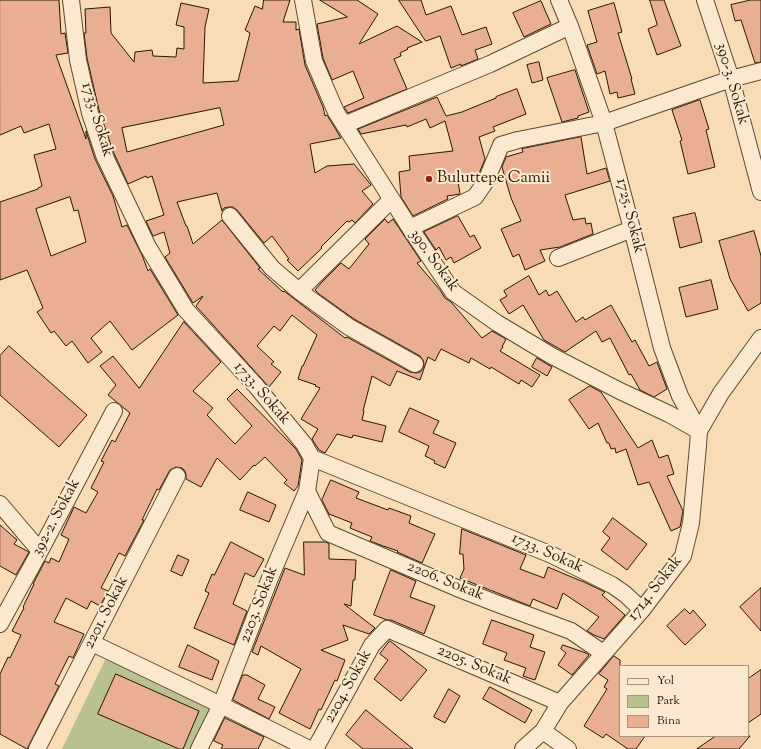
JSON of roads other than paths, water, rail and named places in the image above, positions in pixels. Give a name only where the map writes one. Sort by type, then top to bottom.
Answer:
[{"type":"street","name":"1733. Sokak","points":[[71,0],[78,60],[90,113],[104,155],[148,247],[186,310],[256,386],[304,444],[312,458],[552,555],[612,585],[626,594],[642,610]]},
{"type":"street","name":"390. Sokak","points":[[303,0],[314,61],[336,112],[391,200],[452,292],[497,324],[552,356],[669,414],[699,431]]},
{"type":"street","name":"1725. Sokak","points":[[559,0],[570,26],[604,123],[662,348],[680,396],[699,431]]},
{"type":"street","name":"390-3. Sokak","points":[[705,0],[731,79],[761,192]]},
{"type":"street","points":[[344,125],[490,64],[570,26]]},
{"type":"street","points":[[410,228],[475,197],[486,181],[501,145],[518,140],[604,123],[731,79],[761,71]]},
{"type":"street","points":[[299,291],[391,200]]},
{"type":"street","points":[[230,216],[272,268],[299,291],[349,328],[415,364]]},
{"type":"street","points":[[558,258],[632,229]]},
{"type":"street","name":"1714. Sokak","points":[[523,749],[543,731],[560,703],[642,610],[683,556],[691,523],[699,431],[721,393],[761,338]]},
{"type":"street","name":"392-2. Sokak","points":[[0,624],[114,411]]},
{"type":"street","name":"2203. Sokak","points":[[199,749],[222,705],[270,578],[307,491],[312,458]]},
{"type":"street","name":"2201. Sokak","points":[[37,749],[177,476]]},
{"type":"street","name":"2206. Sokak","points":[[307,491],[328,533],[457,588],[571,631],[603,653]]},
{"type":"street","points":[[0,504],[40,551]]},
{"type":"street","name":"2205. Sokak","points":[[388,629],[560,703]]},
{"type":"street","name":"2204. Sokak","points":[[315,749],[372,645],[388,629]]},
{"type":"street","points":[[92,643],[222,705],[309,749]]},
{"type":"street","points":[[543,731],[568,749]]},
{"type":"place","name":"Buluttepe Camii","points":[[429,179]]}]
